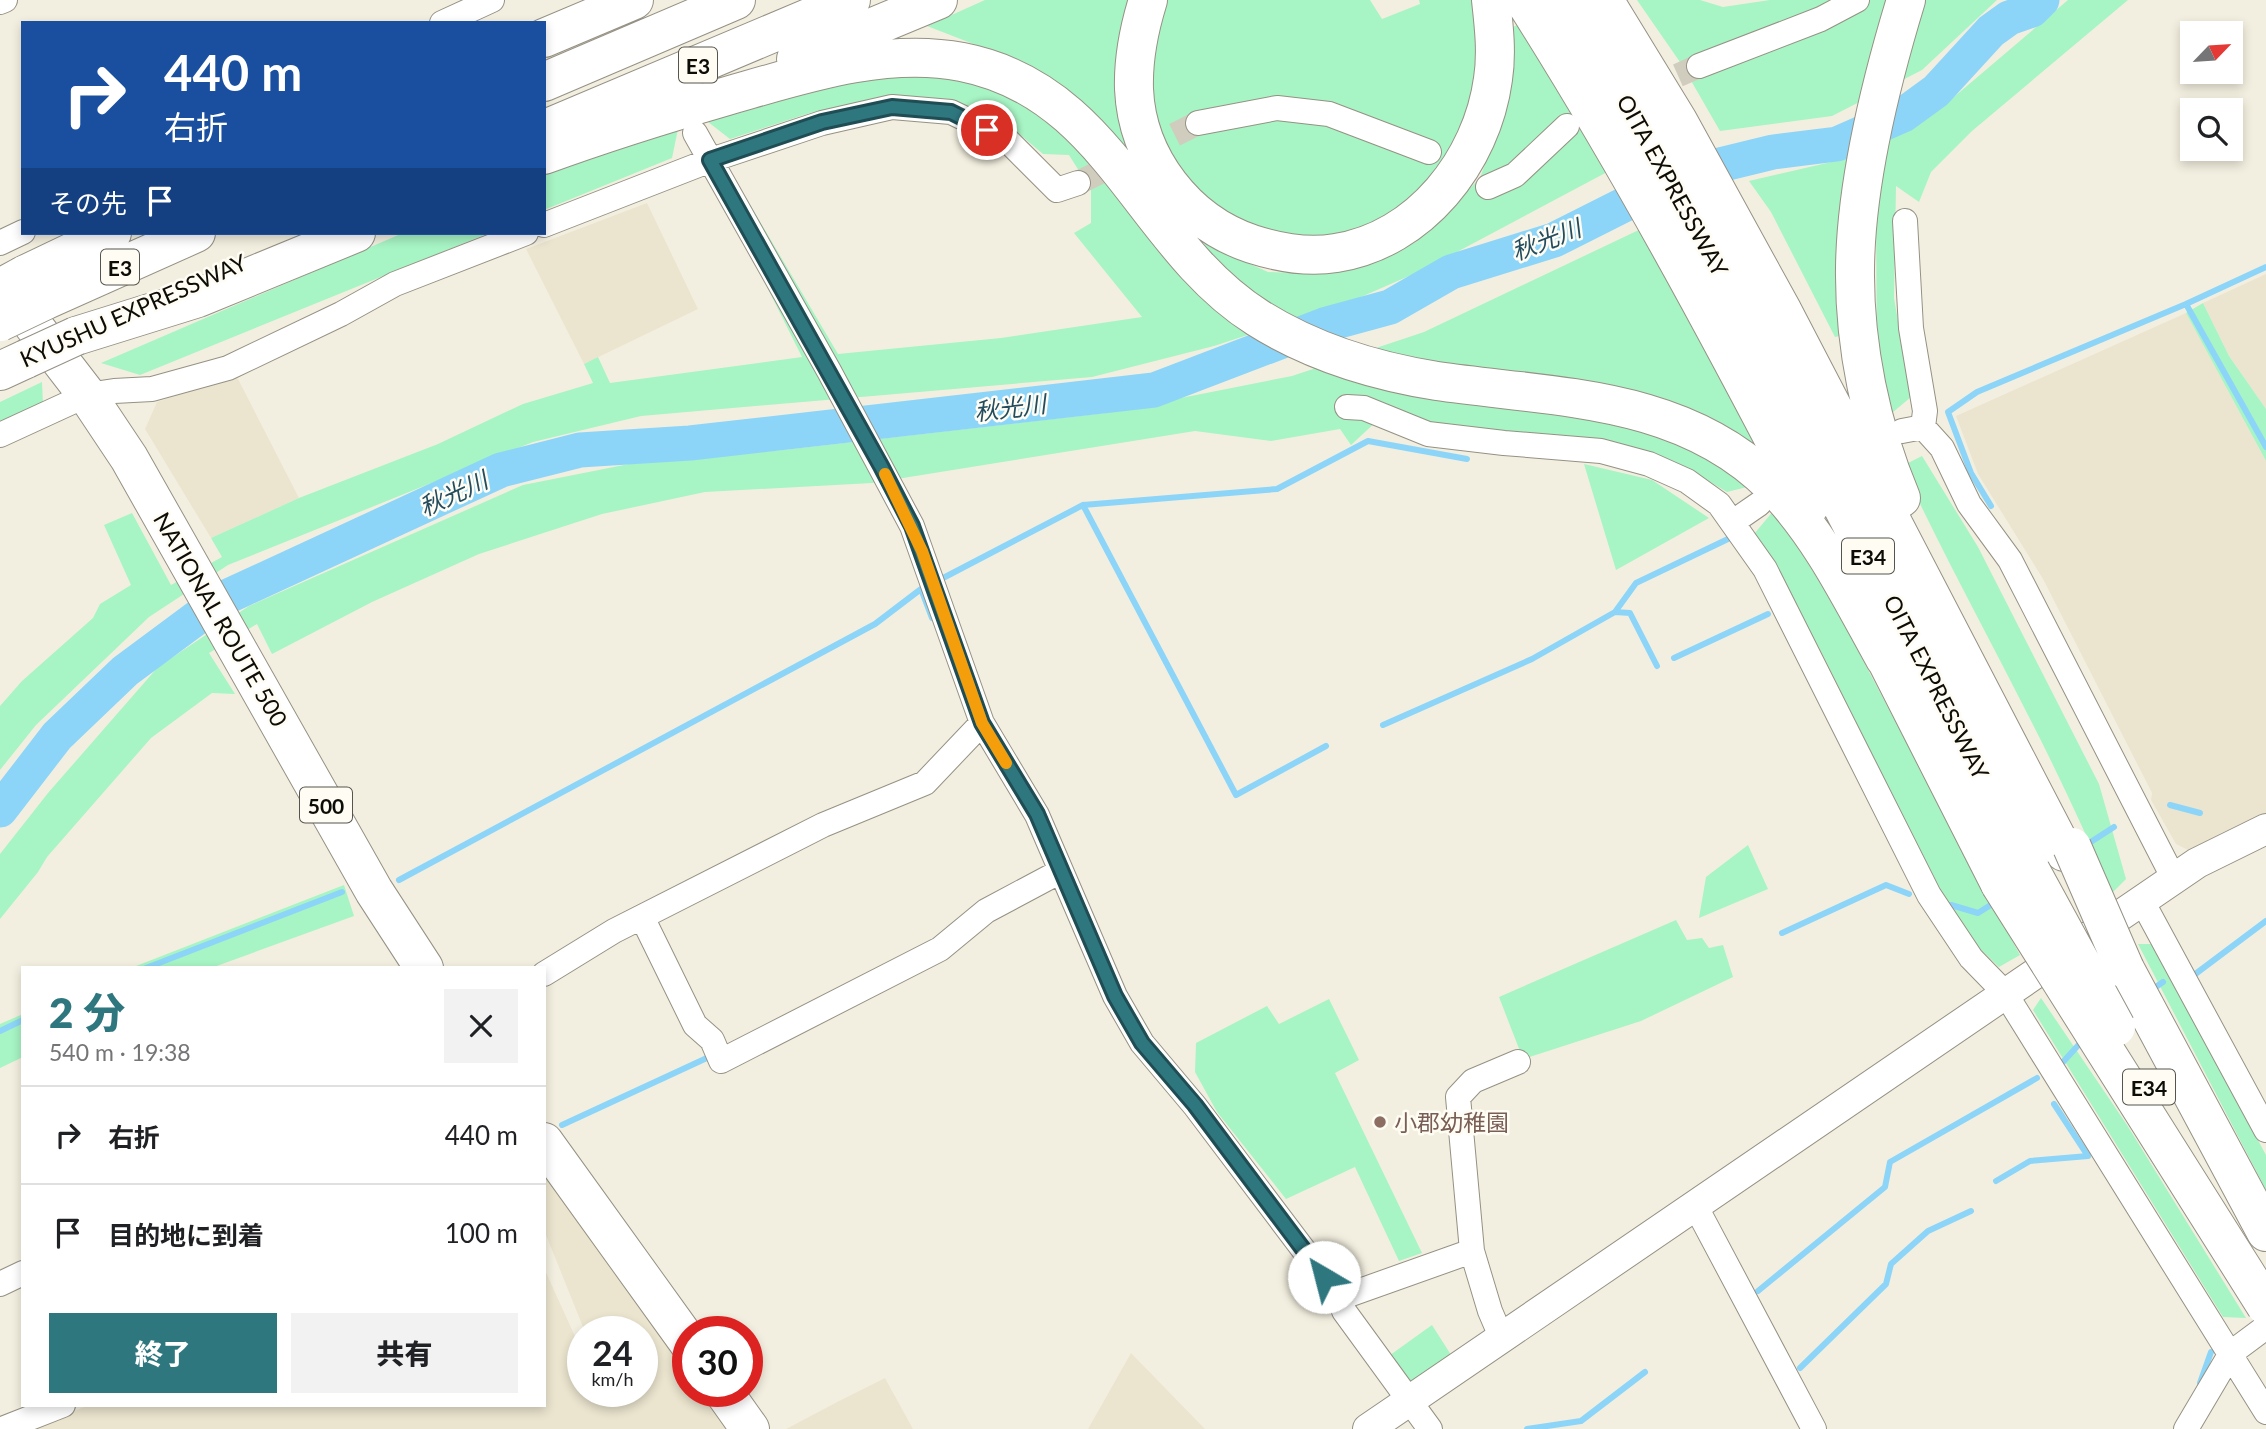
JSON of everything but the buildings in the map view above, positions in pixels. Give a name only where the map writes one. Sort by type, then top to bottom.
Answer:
[{"type":"highway","points":[[546,37],[634,0]]},
{"type":"highway","name":"E3","points":[[546,81],[736,0]]},
{"type":"highway","name":"E3","points":[[546,129],[852,0]]},
{"type":"highway","points":[[654,117],[938,0]]},
{"type":"highway","points":[[1148,0],[1135,58],[1134,90],[1144,139],[1162,175],[1186,205],[1217,228],[1239,240],[1287,253],[1311,255],[1336,253],[1382,238],[1421,213],[1454,177],[1478,133],[1493,81],[1495,53],[1491,0]]},
{"type":"highway","points":[[1524,0],[1656,129]]},
{"type":"highway","name":"OITA EXPRESSWAY","points":[[1565,0],[1614,78],[1656,129]]},
{"type":"highway","name":"OITA EXPRESSWAY","points":[[1604,0],[1656,129],[1716,236],[2016,878]]},
{"type":"highway","points":[[1619,0],[1656,129]]},
{"type":"highway","points":[[1902,14],[1881,92],[1858,222],[1855,268],[1863,361],[1872,408],[1899,493],[1919,539],[2068,850]]},
{"type":"highway","points":[[546,154],[654,117],[796,77],[899,58],[960,62],[988,69],[1038,92],[1063,109],[1084,128],[1191,260],[1239,306],[1308,346],[1365,366],[1434,380],[1625,407],[1680,424],[1728,448],[1772,485],[1811,531],[2266,1304]]},
{"type":"highway","points":[[17,287],[109,235]]},
{"type":"highway","name":"KYUSHU EXPRESSWAY","points":[[0,322],[17,287],[189,235]]},
{"type":"highway","name":"KYUSHU EXPRESSWAY","points":[[13,365],[301,235]]},
{"type":"highway","points":[[76,336],[198,298],[351,235]]},
{"type":"highway","points":[[1716,236],[1784,459],[1885,659]]},
{"type":"highway","name":"OITA EXPRESSWAY","points":[[1716,236],[1826,397],[2068,850],[2125,969],[2266,1232]]},
{"type":"highway","name":"NATIONAL ROUTE 500","points":[[17,287],[130,458],[374,891],[423,966]]},
{"type":"highway","points":[[546,1145],[672,1320]]},
{"type":"highway","points":[[734,1407],[750,1429]]},
{"type":"street","points":[[0,2],[5,0]]},
{"type":"street","points":[[446,21],[492,0]]},
{"type":"street","points":[[1699,65],[1821,19],[1857,0]]},
{"type":"street","points":[[546,224],[710,160],[822,122],[892,107],[951,112],[1005,138],[1057,190],[1078,183]]},
{"type":"street","points":[[1198,123],[1278,108],[1329,114],[1429,152]]},
{"type":"street","points":[[1488,187],[1515,175],[1567,126]]},
{"type":"street","points":[[695,133],[877,459],[922,551],[982,723],[1037,814],[1115,996],[1142,1043],[1195,1105],[1340,1298],[1344,1311],[1430,1429]]},
{"type":"street","points":[[1905,221],[1911,328],[1925,411],[1913,429],[1942,449],[1969,504],[2010,560],[2174,879]]},
{"type":"street","points":[[0,243],[21,233]]},
{"type":"street","points":[[0,435],[87,395],[152,389],[228,368],[341,314],[395,284],[521,235]]},
{"type":"street","points":[[1348,407],[1364,408],[1428,434],[1601,451],[1649,464],[1686,481],[1719,505],[1734,522],[1765,569],[1929,895],[1971,958],[2005,992],[2266,1412]]},
{"type":"street","points":[[1734,522],[1759,504]]},
{"type":"street","points":[[546,973],[614,931],[823,825],[925,783],[982,723]]},
{"type":"street","points":[[1368,1429],[2197,863],[2266,829]]},
{"type":"street","points":[[642,917],[695,1024],[712,1040],[721,1061],[940,949],[986,911],[1061,871]]},
{"type":"street","points":[[2142,901],[2266,1130]]},
{"type":"street","points":[[1502,1339],[1490,1311],[1472,1251],[1458,1097],[1473,1081],[1518,1062]]},
{"type":"street","points":[[1696,1207],[1814,1429]]},
{"type":"street","points":[[1340,1298],[1472,1251]]},
{"type":"street","points":[[0,1284],[21,1274]]},
{"type":"street","points":[[2186,1429],[2231,1353],[2266,1327]]},
{"type":"street","points":[[2,1429],[58,1407]]},
{"type":"shaded area","points":[[647,203],[698,309],[584,364],[526,249]]},
{"type":"shaded area","points":[[2266,274],[2266,409],[2229,356],[2203,303]]},
{"type":"shaded area","points":[[2186,313],[2266,461],[2266,816],[2223,832],[2190,851],[2176,844],[2151,800],[2152,793],[2043,579],[1978,474],[1956,416]]},
{"type":"shaded area","points":[[236,375],[299,498],[211,538],[145,429],[157,402]]},
{"type":"shaded area","points":[[546,1171],[649,1316],[579,1316],[546,1235]]},
{"type":"shaded area","points":[[546,1272],[567,1319],[567,1407],[658,1407],[658,1329],[672,1348],[672,1407],[713,1407],[729,1429],[25,1429],[85,1407],[546,1407]]},
{"type":"shaded area","points":[[1131,1353],[1205,1429],[1088,1429]]},
{"type":"shaded area","points":[[885,1378],[913,1429],[786,1429],[841,1400]]},
{"type":"green space","points":[[985,0],[1131,0],[1142,177],[1083,105],[1033,67],[927,26]]},
{"type":"green space","points":[[1167,0],[1370,0],[1382,19],[1420,4],[1419,0],[1475,0],[1477,89],[1457,147],[1411,201],[1356,233],[1301,240],[1253,227],[1208,206],[1178,169],[1156,129],[1148,81],[1155,28]]},
{"type":"green space","points":[[1637,0],[1700,0],[1723,7],[1770,0],[1997,0],[1922,70],[1832,116],[1720,131],[1682,65]]},
{"type":"green space","points":[[2068,0],[2128,0],[1972,131],[1931,172],[1919,202],[1896,186],[1894,298],[1911,397],[1886,418],[1877,354],[1876,217],[1886,140],[1941,108]]},
{"type":"green space","points":[[1519,24],[1609,171],[1425,269],[1354,300],[1214,346],[1092,377],[641,416],[533,442],[228,565],[149,617],[36,725],[0,770],[0,706],[22,681],[93,618],[100,604],[131,585],[104,525],[132,513],[171,585],[222,557],[211,538],[299,498],[438,444],[523,404],[593,383],[584,364],[598,357],[610,383],[802,357],[715,183],[739,186],[838,354],[1001,338],[1142,317],[1074,233],[1091,223],[1091,190],[1069,155],[1043,154],[1005,122],[949,99],[891,95],[810,113],[730,139],[703,118],[844,78],[967,74],[1024,99],[1218,272],[1203,243],[1268,272],[1316,274],[1375,262],[1416,242],[1480,178],[1508,100],[1511,28]]},
{"type":"green space","points":[[678,129],[672,158],[546,209],[546,171]]},
{"type":"green space","points":[[1853,157],[1845,335],[1835,337],[1771,212],[1749,181]]},
{"type":"green space","points":[[1643,228],[1762,443],[1754,449],[1701,413],[1628,390],[1622,417],[1690,440],[1755,485],[1727,492],[1690,470],[1432,424],[1392,407],[1351,445],[1340,429],[1271,441],[1195,431],[872,483],[705,492],[602,514],[479,554],[372,602],[272,654],[257,624],[209,653],[235,694],[212,693],[151,738],[47,857],[0,919],[0,854],[48,793],[158,667],[249,606],[523,485],[629,464],[783,450],[1105,413],[1292,376],[1424,332]]},
{"type":"green space","points":[[398,235],[484,235],[140,375],[101,363]]},
{"type":"green space","points":[[2203,303],[2229,356],[2266,409],[2266,461],[2186,313]]},
{"type":"green space","points":[[42,382],[43,404],[0,423],[0,402]]},
{"type":"green space","points":[[1922,456],[1978,547],[2099,784],[2126,879],[2111,894],[2063,785],[1902,466]]},
{"type":"green space","points":[[1584,464],[1652,480],[1709,518],[1616,570]]},
{"type":"green space","points":[[1775,509],[1836,609],[2020,955],[1999,967],[1968,937],[1938,887],[1818,646],[1754,534]]},
{"type":"green space","points":[[1748,845],[1768,889],[1699,918],[1706,877]]},
{"type":"green space","points":[[344,885],[354,916],[216,966],[136,966]]},
{"type":"green space","points":[[1676,920],[1687,940],[1702,938],[1709,948],[1723,945],[1733,977],[1641,1021],[1523,1059],[1499,997]]},
{"type":"green space","points":[[2138,944],[2152,944],[2266,1155],[2266,1190]]},
{"type":"green space","points":[[2041,998],[2127,1125],[2246,1318],[2223,1317],[2033,1010]]},
{"type":"green space","points":[[1329,999],[1359,1060],[1335,1073],[1422,1253],[1399,1261],[1355,1167],[1286,1199],[1217,1112],[1195,1072],[1196,1043],[1267,1006],[1279,1024]]},
{"type":"green space","points":[[21,1015],[21,1058],[0,1068],[0,1024]]},
{"type":"green space","points":[[1432,1325],[1453,1358],[1415,1384],[1401,1381],[1386,1358]]},
{"type":"waterway","name":"秋光川","points":[[0,810],[57,736],[125,671],[222,599],[501,470],[580,450],[690,443],[1154,390],[1324,325],[1390,307],[1451,272],[1554,240],[1687,173],[1773,152],[1837,144],[1903,115],[1936,91],[1991,31],[2009,18],[2032,10],[2042,0]]},
{"type":"waterway","points":[[1991,506],[1971,473],[1948,412],[1977,392],[2186,304],[2266,267]]},
{"type":"waterway","points":[[2186,304],[2266,447]]},
{"type":"waterway","points":[[1083,505],[1277,489],[1368,441],[1467,459]]},
{"type":"waterway","points":[[945,577],[1083,505],[1236,795],[1326,746]]},
{"type":"waterway","points":[[1383,725],[1532,659],[1615,612],[1636,583],[1728,539]]},
{"type":"waterway","points":[[399,880],[875,624],[921,589],[932,618]]},
{"type":"waterway","points":[[1615,612],[1630,613],[1657,666]]},
{"type":"waterway","points":[[1674,658],[1768,614]]},
{"type":"waterway","points":[[2170,805],[2200,813]]},
{"type":"waterway","points":[[2086,845],[2114,827]]},
{"type":"waterway","points":[[1782,933],[1886,885],[1909,894]]},
{"type":"waterway","points":[[151,966],[342,892]]},
{"type":"waterway","points":[[1951,905],[1978,913],[1997,901]]},
{"type":"waterway","points":[[2194,975],[2266,921]]},
{"type":"waterway","points":[[2150,991],[2163,982]]},
{"type":"waterway","points":[[0,1031],[21,1021]]},
{"type":"waterway","points":[[2063,1062],[2083,1040]]},
{"type":"waterway","points":[[562,1125],[709,1057]]},
{"type":"waterway","points":[[1758,1291],[1885,1187],[1890,1162],[2037,1078]]},
{"type":"waterway","points":[[1996,1181],[2030,1161],[2088,1156],[2054,1104]]},
{"type":"waterway","points":[[1800,1368],[1886,1284],[1891,1264],[1928,1231],[1971,1211]]},
{"type":"waterway","points":[[2200,1383],[2211,1352]]},
{"type":"waterway","points":[[1527,1429],[1581,1421],[1645,1372]]},
{"type":"tunnel","points":[[1645,90],[1699,66]]},
{"type":"tunnel","points":[[1078,183],[1198,123]]},
{"type":"slow traffic","points":[[885,474],[922,551],[982,723],[1006,763]]},
{"type":"place","name":"小郡幼稚園","points":[[1380,1122]]},
{"type":"route","points":[[987,130],[951,112],[892,107],[822,122],[710,160],[829,371],[912,526],[982,723],[1037,814],[1115,996],[1142,1043],[1195,1105],[1324,1277]]}]
